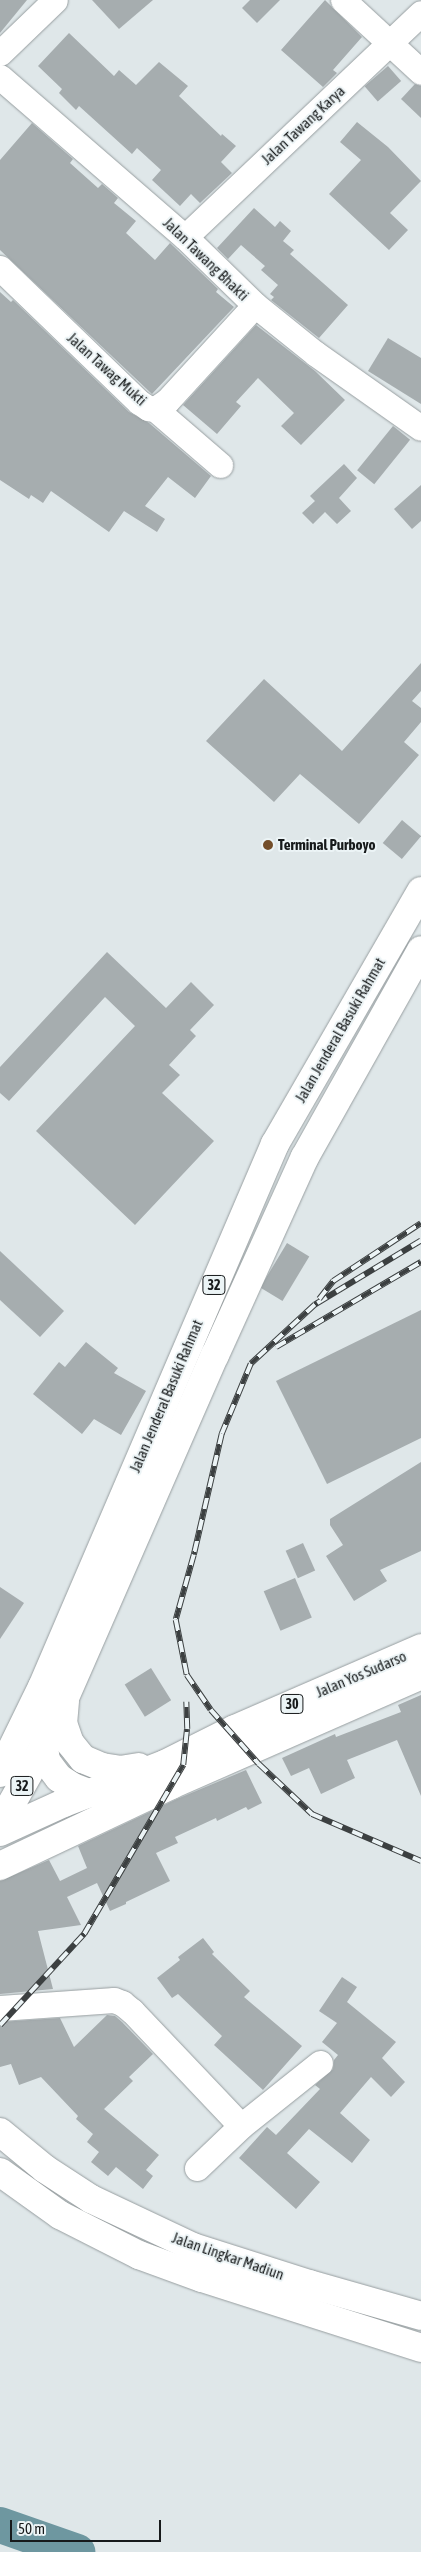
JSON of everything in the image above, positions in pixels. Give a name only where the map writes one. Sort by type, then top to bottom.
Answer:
[{"type":"main road","name":"Jalan Jenderal Basuki Rahmat","points":[[38,1696],[275,1144],[417,905]]},
{"type":"main road","name":"Jalan Jenderal Basuki Rahmat","points":[[66,1697],[215,1355],[305,1157],[421,950]]},
{"type":"main road","name":"Jalan Yos Sudarso","points":[[171,1774],[235,1729],[421,1648]]},
{"type":"main road","name":"Jalan Yos Sudarso","points":[[171,1774],[421,1675]]},
{"type":"main road","name":"30","points":[[38,1696],[46,1761],[59,1778],[73,1787],[89,1793],[115,1794],[171,1774]]},
{"type":"main road","name":"32","points":[[0,1773],[38,1696]]},
{"type":"main road","name":"30","points":[[66,1697],[64,1723],[70,1743],[83,1759],[102,1767],[171,1774]]},
{"type":"main road","name":"32","points":[[0,1824],[43,1748],[66,1697]]},
{"type":"main road","name":"30","points":[[0,1866],[171,1774]]},
{"type":"main road","name":"30","points":[[0,1832],[89,1793]]},
{"type":"main road","name":"Jalan Lingkar Madiun","points":[[0,2132],[45,2169],[91,2199],[193,2247],[309,2284],[421,2316]]},
{"type":"main road","name":"Jalan Lingkar Madiun","points":[[0,2172],[60,2215],[139,2255],[202,2278],[421,2348]]},
{"type":"main road","points":[[304,2310],[309,2284]]},
{"type":"street","points":[[0,53],[55,0]]},
{"type":"street","points":[[343,0],[421,72]]},
{"type":"street","name":"Jalan Tawang Karya","points":[[186,237],[421,13]]},
{"type":"street","name":"Jalan Tawang Bhakti","points":[[0,77],[186,237],[255,306],[316,354],[418,427]]},
{"type":"street","name":"Jalan Tawag Mukti","points":[[0,268],[139,402],[155,409],[167,401],[255,306]]},
{"type":"street","points":[[155,409],[220,465]]},
{"type":"street","points":[[0,2008],[114,2000],[122,2003],[132,2011],[241,2126]]},
{"type":"street","points":[[197,2168],[241,2126],[320,2063]]},
{"type":"building","points":[[0,0],[27,0],[0,33]]},
{"type":"building","points":[[92,0],[153,0],[119,29]]},
{"type":"building","points":[[250,0],[280,0],[257,23],[242,8]]},
{"type":"building","points":[[325,0],[362,37],[333,70],[337,73],[323,87],[281,50]]},
{"type":"building","points":[[69,33],[114,76],[119,70],[136,85],[159,62],[188,86],[179,96],[221,136],[222,134],[236,146],[221,162],[232,173],[200,203],[191,194],[180,206],[152,180],[161,170],[137,148],[132,154],[79,106],[76,110],[59,93],[62,89],[38,66]]},
{"type":"building","points":[[388,66],[401,81],[378,101],[365,86]]},
{"type":"building","points":[[415,84],[421,86],[421,118],[401,99]]},
{"type":"building","points":[[357,122],[388,147],[421,181],[390,213],[408,230],[389,250],[329,194],[361,160],[340,142]]},
{"type":"building","points":[[32,123],[73,159],[70,163],[98,188],[102,184],[118,198],[114,203],[136,221],[126,233],[155,260],[170,243],[218,289],[216,292],[234,307],[152,394],[0,250],[0,160]]},
{"type":"building","points":[[254,208],[275,227],[280,221],[291,231],[283,241],[294,250],[290,254],[348,305],[319,338],[271,300],[274,297],[270,294],[278,285],[261,270],[265,266],[241,245],[228,259],[217,248]]},
{"type":"building","points":[[0,292],[11,302],[13,300],[129,412],[149,423],[211,476],[195,498],[168,477],[145,506],[165,519],[157,532],[124,511],[109,532],[51,491],[43,503],[31,495],[29,499],[0,480]]},
{"type":"building","points":[[256,325],[315,371],[345,400],[301,445],[281,426],[294,413],[258,378],[236,402],[241,406],[217,434],[183,405]]},
{"type":"building","points":[[388,338],[421,358],[421,404],[368,371]]},
{"type":"building","points":[[393,426],[410,440],[374,484],[357,470]]},
{"type":"building","points":[[344,464],[357,478],[339,498],[351,511],[337,524],[325,512],[313,524],[302,513],[315,501],[310,496]]},
{"type":"building","points":[[421,485],[421,521],[412,529],[394,509]]},
{"type":"building","points":[[421,663],[421,691],[412,701],[421,708],[421,722],[404,742],[419,755],[359,824],[300,774],[274,802],[206,741],[264,679],[342,751]]},
{"type":"building","points":[[402,820],[421,836],[402,859],[383,843]]},
{"type":"building","points":[[107,952],[166,1008],[191,982],[214,1005],[190,1030],[196,1036],[169,1065],[180,1075],[162,1093],[214,1141],[135,1225],[36,1131],[135,1026],[105,997],[9,1101],[0,1093],[0,1067]]},
{"type":"building","points":[[287,1243],[309,1256],[283,1301],[260,1288]]},
{"type":"building","points":[[0,1251],[64,1311],[40,1337],[0,1300]]},
{"type":"building","points":[[421,1310],[421,1438],[327,1484],[276,1381]]},
{"type":"building","points":[[86,1342],[118,1368],[114,1373],[146,1391],[121,1435],[94,1419],[82,1434],[33,1394],[59,1362],[65,1367]]},
{"type":"building","points":[[421,1462],[421,1551],[380,1570],[387,1581],[354,1601],[326,1556],[343,1545],[330,1525],[330,1519]]},
{"type":"building","points":[[303,1543],[315,1570],[298,1578],[286,1551]]},
{"type":"building","points":[[295,1578],[312,1618],[281,1631],[264,1591]]},
{"type":"building","points":[[0,1587],[24,1603],[0,1639]]},
{"type":"building","points":[[151,1668],[171,1700],[145,1717],[125,1684]]},
{"type":"building","points":[[421,1695],[421,1796],[397,1740],[347,1760],[355,1778],[321,1794],[309,1768],[291,1776],[282,1758],[335,1734],[336,1737],[401,1712],[398,1705]]},
{"type":"building","points":[[246,1770],[262,1803],[248,1810],[246,1807],[217,1821],[216,1818],[175,1837],[178,1843],[156,1853],[170,1881],[126,1902],[126,1904],[110,1911],[97,1883],[67,1897],[81,1925],[38,1931],[53,1989],[0,1994],[0,1881],[49,1860],[60,1881],[87,1868],[78,1846],[177,1799]]},
{"type":"building","points":[[203,1938],[214,1952],[212,1954],[250,1991],[244,1997],[302,2046],[263,2090],[214,2045],[222,2036],[178,1994],[172,1998],[157,1978],[180,1960],[178,1957]]},
{"type":"building","points":[[342,1977],[357,1987],[347,2002],[396,2042],[382,2058],[405,2082],[391,2097],[371,2077],[340,2113],[370,2140],[352,2163],[309,2129],[287,2153],[320,2182],[296,2209],[239,2158],[267,2127],[276,2135],[320,2089],[315,2085],[333,2069],[334,2060],[338,2055],[322,2042],[337,2023],[319,2011]]},
{"type":"building","points":[[107,2015],[115,2016],[153,2054],[129,2077],[133,2081],[104,2109],[159,2155],[146,2170],[153,2176],[143,2189],[116,2167],[108,2176],[91,2162],[99,2152],[87,2142],[93,2134],[76,2119],[78,2116],[41,2077],[19,2085],[11,2064],[0,2067],[0,2022],[60,2018],[74,2047]]},
{"type":"waterway","points":[[0,2525],[77,2552]]},
{"type":"railway","points":[[319,1299],[333,1281],[421,1223]]},
{"type":"railway","points":[[421,1241],[315,1305],[251,1364],[222,1434],[194,1555],[176,1620],[187,1675],[211,1710],[259,1764],[312,1814],[421,1861]]},
{"type":"railway","points":[[276,1347],[421,1262]]},
{"type":"railway","points":[[0,2025],[84,1934],[183,1765],[187,1729],[186,1702]]},
{"type":"place","name":"Terminal Purboyo","points":[[268,845]]}]
